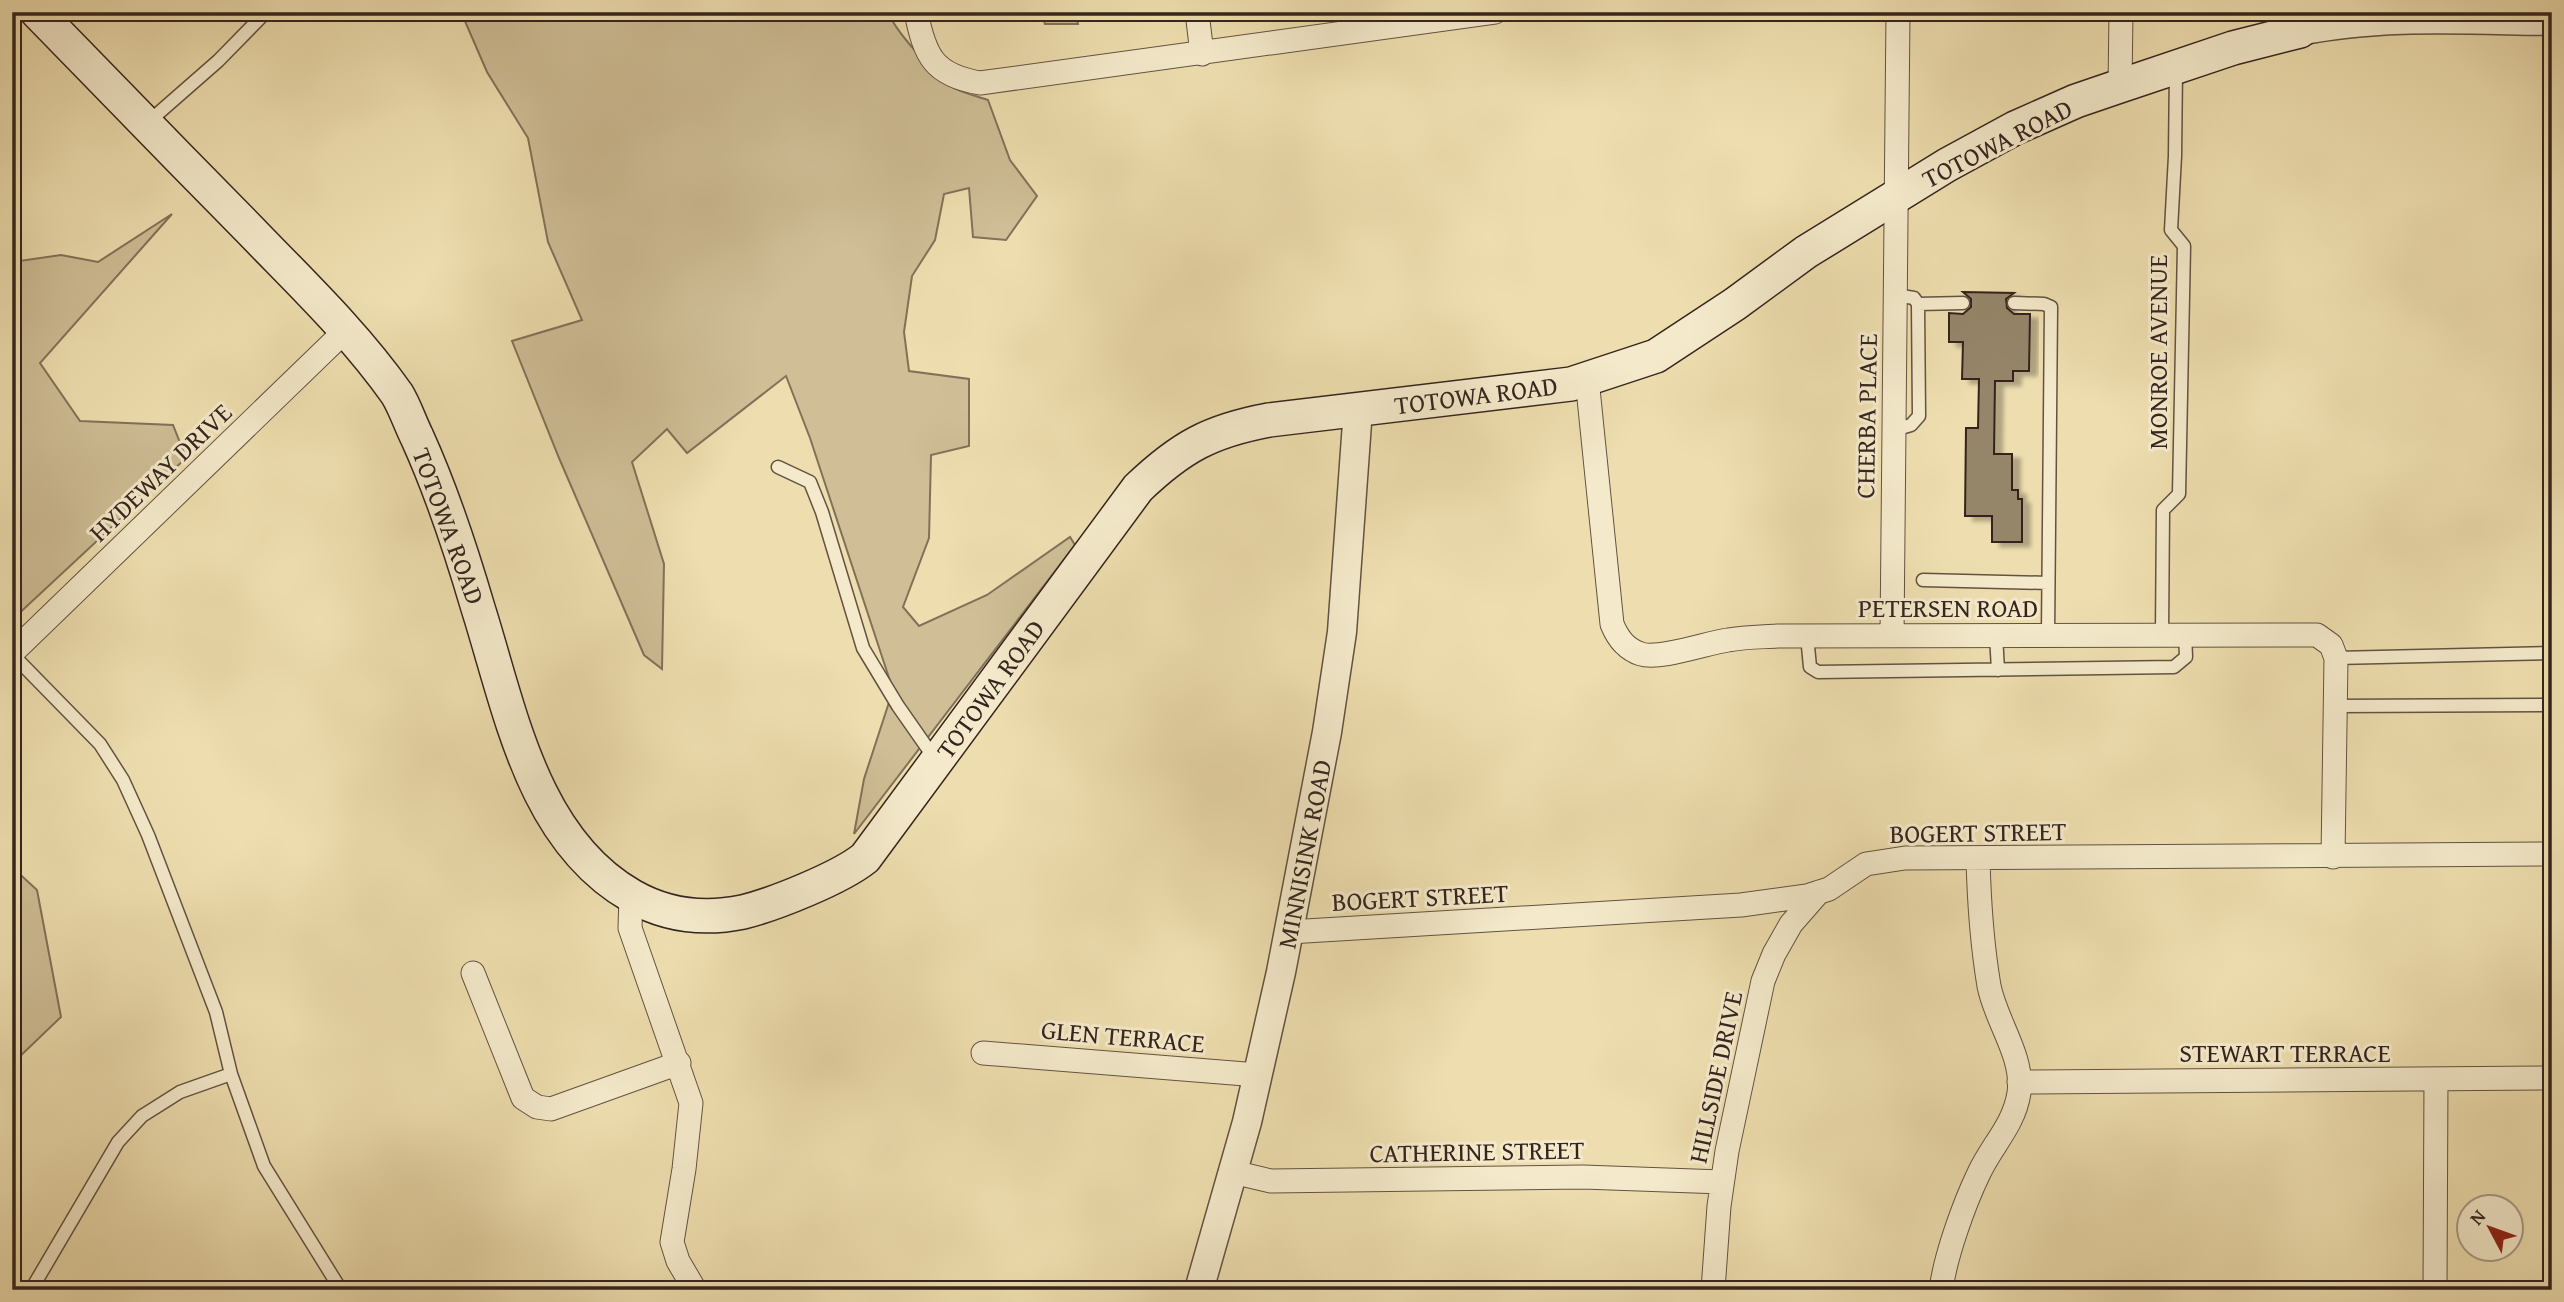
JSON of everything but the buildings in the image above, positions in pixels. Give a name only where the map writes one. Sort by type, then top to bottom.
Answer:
[{"type":"main road","name":"TOTOWA ROAD","points":[[37,12],[346,330],[399,397],[434,474],[478,606],[512,724],[537,784],[554,816],[576,849],[596,871],[645,904],[673,913],[699,917],[727,915],[758,908],[851,869],[865,858],[1138,488],[1166,462],[1205,438],[1234,427],[1571,384],[1656,356],[1735,304],[1806,252],[2015,128],[2076,101],[2310,21]]},
{"type":"street","points":[[916,12],[921,36],[938,66],[949,76],[980,83],[1202,54],[1436,17],[1496,12]]},
{"type":"street","points":[[1197,12],[1202,54]]},
{"type":"street","name":"CHERBA PLACE","points":[[1892,636],[1898,12]]},
{"type":"street","points":[[2120,86],[2121,12]]},
{"type":"street","points":[[2310,21],[2343,23],[2384,20],[2552,20]]},
{"type":"street","name":"HYDEWAY DRIVE","points":[[12,654],[346,330]]},
{"type":"street","name":"PETERSEN ROAD","points":[[1587,379],[1612,624],[1618,639],[1628,648],[1643,655],[1658,656],[1730,639],[1807,636],[2174,634],[2317,635],[2331,645],[2336,658]]},
{"type":"street","name":"MINNISINK ROAD","points":[[1199,1290],[1258,1074],[1289,932],[1338,666],[1358,410]]},
{"type":"street","points":[[2333,857],[2336,658]]},
{"type":"street","name":"BOGERT STREET","points":[[1289,932],[1741,905],[1807,896],[1829,889],[1866,864],[1905,858],[2552,855]]},
{"type":"street","points":[[1941,1290],[1963,1213],[1979,1171],[2003,1136],[2015,1112],[2019,1082],[2019,1069],[1998,1017],[1990,988],[1980,916],[1978,858]]},
{"type":"street","name":"HILLSIDE DRIVE","points":[[1713,1290],[1722,1182],[1763,982],[1774,954],[1791,924],[1819,892]]},
{"type":"street","points":[[631,895],[631,928],[691,1102],[686,1158],[672,1242],[678,1261],[695,1290]]},
{"type":"street","points":[[473,972],[523,1098],[537,1107],[551,1109],[679,1063]]},
{"type":"street","name":"GLEN TERRACE","points":[[983,1053],[1258,1074]]},
{"type":"street","name":"STEWART TERRACE","points":[[2019,1082],[2552,1078]]},
{"type":"street","points":[[2435,1290],[2436,1079]]},
{"type":"street","name":"CATHERINE STREET","points":[[1233,1172],[1271,1181],[1583,1177],[1722,1182]]},
{"type":"lane","points":[[146,124],[218,61],[266,12]]},
{"type":"lane","name":"MONROE AVENUE","points":[[1998,670],[2174,667],[2186,657],[2174,634],[2163,510],[2179,494],[2183,246],[2171,230],[2176,67]]},
{"type":"lane","points":[[1894,430],[1911,425],[1919,416],[1918,304],[1914,298],[1895,295]]},
{"type":"lane","points":[[1918,304],[1963,303]]},
{"type":"lane","points":[[2014,303],[2044,304],[2051,307],[2048,635]]},
{"type":"lane","points":[[778,467],[810,482],[822,512],[863,648],[898,706],[937,762]]},
{"type":"lane","points":[[1923,580],[2048,583]]},
{"type":"lane","points":[[1807,636],[1810,667],[1818,672],[1998,670],[1996,635]]},
{"type":"lane","points":[[2336,658],[2552,653]]},
{"type":"lane","points":[[12,654],[100,744],[123,780],[148,835],[216,1012],[231,1074],[264,1166],[341,1290]]},
{"type":"lane","points":[[2335,706],[2552,705]]},
{"type":"lane","points":[[32,1290],[118,1142],[142,1116],[180,1092],[231,1074]]},
{"type":"shaded area","points":[[461,12],[889,12],[907,41],[945,82],[960,91],[988,100],[1010,160],[1037,196],[1006,240],[973,237],[969,188],[944,194],[935,240],[912,276],[904,332],[909,371],[969,379],[969,446],[931,455],[929,538],[903,607],[919,626],[987,595],[1070,537],[1075,545],[854,834],[864,779],[893,690],[810,438],[786,376],[687,453],[667,429],[632,462],[664,564],[662,669],[644,655],[512,341],[582,320],[548,242],[528,138],[487,72]]},
{"type":"shaded area","points":[[1041,12],[1075,12],[1078,24],[1045,24]]},
{"type":"shaded area","points":[[172,214],[40,363],[80,421],[173,425],[186,458],[12,620],[12,262],[61,255],[98,262]]},
{"type":"shaded area","points":[[12,867],[37,890],[61,1017],[12,1064]]}]
